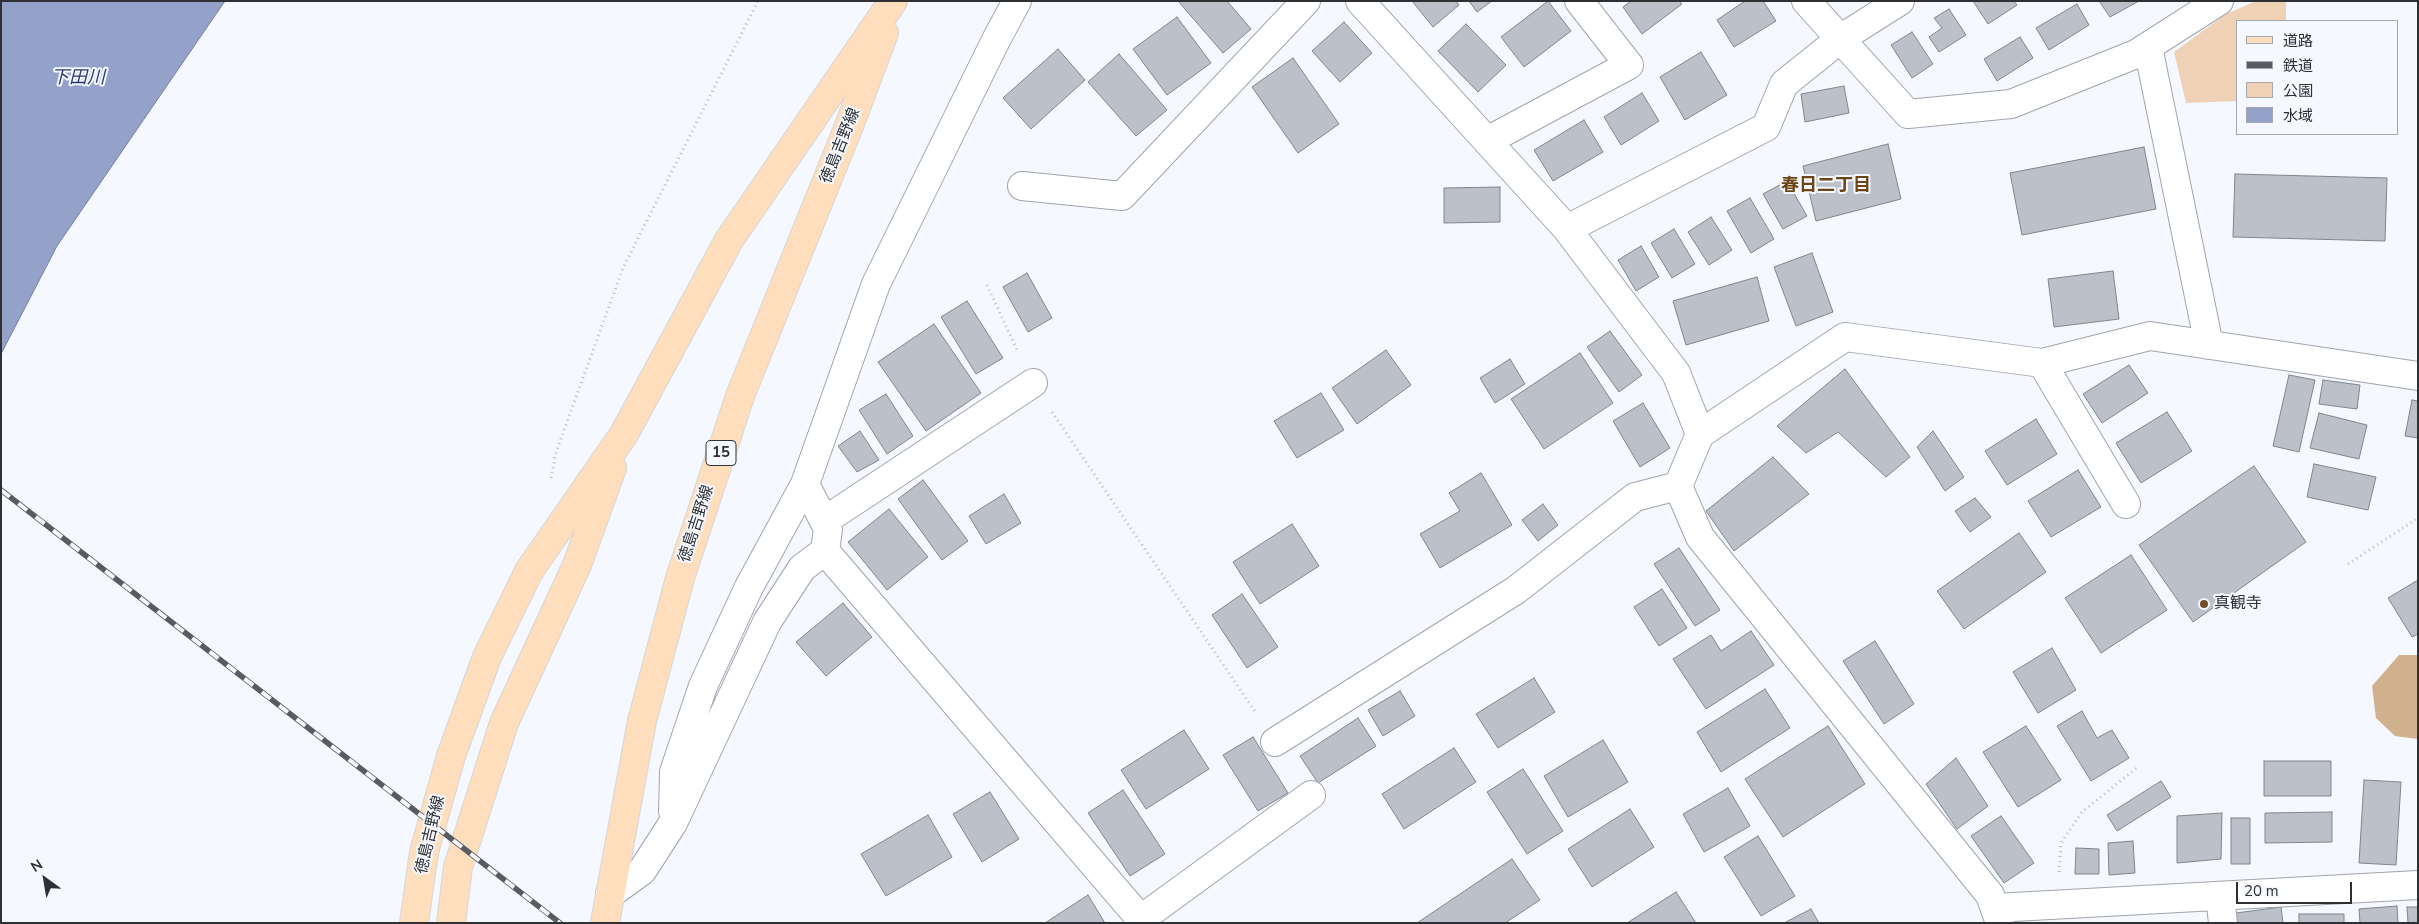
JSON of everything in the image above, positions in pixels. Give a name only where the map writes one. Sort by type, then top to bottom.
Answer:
[{"type":"main road","name":"徳島吉野線","points":[[414,923],[424,852],[451,756],[486,658],[529,571],[624,434],[728,240],[894,1]]},
{"type":"main road","name":"徳島吉野線","points":[[605,923],[642,721],[680,578],[740,396],[849,126],[894,1]]},
{"type":"main road","name":"徳島吉野線","points":[[452,923],[458,867],[504,723],[577,565],[624,434]]},
{"type":"street","points":[[673,822],[674,772],[703,686],[749,588],[805,484],[876,284],[996,40],[1018,1]]},
{"type":"street","points":[[1022,186],[1122,196],[1306,1]]},
{"type":"street","points":[[1360,1],[1567,229],[1676,373],[1700,434]]},
{"type":"street","points":[[1487,141],[1629,65],[1579,1]]},
{"type":"street","points":[[1806,1],[1908,114],[2011,104],[2136,54],[2219,1]]},
{"type":"street","points":[[1567,229],[1766,127],[1784,84],[1840,39],[1900,1]]},
{"type":"street","points":[[2148,47],[2209,345]]},
{"type":"street","points":[[2418,376],[2150,336],[2042,363],[1845,337],[1700,434],[1678,486],[1700,537],[1990,895],[1998,915],[2057,905],[2418,885]]},
{"type":"street","points":[[2042,363],[2126,504]]},
{"type":"street","points":[[824,521],[1033,384]]},
{"type":"street","points":[[610,894],[642,871],[673,822],[767,622],[802,568],[825,551],[828,530],[805,484]]},
{"type":"street","points":[[1275,742],[1516,590],[1635,497],[1678,486]]},
{"type":"street","points":[[825,551],[1142,921],[1311,795]]},
{"type":"street","points":[[2220,896],[2222,923]]},
{"type":"path","points":[[550,479],[556,452],[623,268],[758,1]]},
{"type":"path","points":[[987,285],[1033,384],[1275,742]]},
{"type":"path","points":[[2348,564],[2418,518]]},
{"type":"path","points":[[2057,905],[2062,844],[2082,812],[2139,766]]},
{"type":"green space","points":[[2256,1],[2286,1],[2286,20],[2236,20],[2236,101],[2186,103],[2174,52],[2226,14]]},
{"type":"shaded area","points":[[2399,655],[2418,655],[2418,739],[2395,736],[2376,718],[2372,686]]},
{"type":"water","name":"下田川","points":[[1,1],[225,1],[57,246],[1,354]]},
{"type":"building","points":[[1178,1],[1227,1],[1251,29],[1223,53]]},
{"type":"building","points":[[1412,1],[1456,1],[1459,5],[1433,27]]},
{"type":"building","points":[[1469,1],[1492,1],[1477,12]]},
{"type":"building","points":[[1548,1],[1571,31],[1524,67],[1501,37]]},
{"type":"building","points":[[1631,1],[1679,1],[1682,4],[1642,34],[1623,7]]},
{"type":"building","points":[[1745,1],[1763,1],[1776,21],[1734,47],[1717,20]]},
{"type":"building","points":[[1973,1],[2014,1],[2017,5],[1988,24]]},
{"type":"building","points":[[2099,1],[2139,1],[2110,17]]},
{"type":"building","points":[[2077,4],[2089,25],[2049,50],[2036,28]]},
{"type":"building","points":[[1949,9],[1966,35],[1939,52],[1929,37],[1942,28],[1934,18]]},
{"type":"building","points":[[1177,17],[1211,63],[1167,95],[1133,49]]},
{"type":"building","points":[[1344,22],[1372,53],[1340,82],[1312,51]]},
{"type":"building","points":[[1466,24],[1506,65],[1478,92],[1438,51]]},
{"type":"building","points":[[1912,32],[1933,64],[1912,78],[1891,45]]},
{"type":"building","points":[[2020,37],[2033,58],[1997,81],[1984,59]]},
{"type":"building","points":[[1058,49],[1085,80],[1031,129],[1003,98]]},
{"type":"building","points":[[1701,52],[1727,95],[1685,120],[1660,77]]},
{"type":"building","points":[[1119,54],[1167,110],[1136,136],[1088,82]]},
{"type":"building","points":[[1293,58],[1339,124],[1298,153],[1252,87]]},
{"type":"building","points":[[1844,86],[1849,113],[1805,122],[1801,94]]},
{"type":"building","points":[[1642,93],[1659,121],[1621,145],[1604,117]]},
{"type":"building","points":[[1584,120],[1603,152],[1553,181],[1534,150]]},
{"type":"building","points":[[1888,144],[1901,199],[1816,221],[1803,166]]},
{"type":"building","points":[[2144,147],[2156,209],[2022,235],[2010,173]]},
{"type":"building","points":[[2235,174],[2387,178],[2385,241],[2233,237]]},
{"type":"building","points":[[1787,181],[1807,216],[1783,229],[1763,194]]},
{"type":"building","points":[[1500,187],[1500,222],[1444,223],[1444,188]]},
{"type":"building","points":[[1750,198],[1774,239],[1751,253],[1727,211]]},
{"type":"building","points":[[1711,217],[1732,250],[1709,265],[1688,232]]},
{"type":"building","points":[[1674,229],[1695,264],[1672,278],[1651,243]]},
{"type":"building","points":[[1641,246],[1659,277],[1636,291],[1618,260]]},
{"type":"building","points":[[1812,253],[1833,312],[1796,326],[1774,267]]},
{"type":"building","points":[[2113,271],[2119,319],[2054,327],[2048,279]]},
{"type":"building","points":[[1027,273],[1052,318],[1028,332],[1003,287]]},
{"type":"building","points":[[1757,277],[1769,321],[1686,345],[1673,301]]},
{"type":"building","points":[[967,301],[1003,358],[976,374],[941,317]]},
{"type":"building","points":[[934,324],[981,393],[926,431],[878,362]]},
{"type":"building","points":[[1610,331],[1642,375],[1619,392],[1587,347]]},
{"type":"building","points":[[1386,350],[1411,385],[1357,424],[1332,388]]},
{"type":"building","points":[[1580,353],[1613,403],[1544,449],[1511,399]]},
{"type":"building","points":[[1510,359],[1525,384],[1495,403],[1480,378]]},
{"type":"building","points":[[2129,365],[2148,393],[2102,423],[2083,394]]},
{"type":"building","points":[[1845,369],[1910,457],[1886,477],[1838,432],[1806,453],[1777,426]]},
{"type":"building","points":[[2289,375],[2315,380],[2299,452],[2273,446]]},
{"type":"building","points":[[2323,380],[2360,385],[2357,409],[2319,404]]},
{"type":"building","points":[[1321,393],[1344,430],[1297,458],[1274,421]]},
{"type":"building","points":[[886,394],[913,436],[887,454],[859,410]]},
{"type":"building","points":[[2412,400],[2418,401],[2418,438],[2405,436]]},
{"type":"building","points":[[1643,403],[1670,448],[1640,467],[1613,421]]},
{"type":"building","points":[[2167,412],[2192,451],[2141,483],[2116,443]]},
{"type":"building","points":[[2319,413],[2367,425],[2359,459],[2310,448]]},
{"type":"building","points":[[2036,419],[2057,454],[2007,485],[1985,451]]},
{"type":"building","points":[[860,431],[879,460],[857,472],[838,446]]},
{"type":"building","points":[[1933,431],[1964,477],[1945,491],[1917,447]]},
{"type":"building","points":[[1773,457],[1809,494],[1734,551],[1706,511]]},
{"type":"building","points":[[2314,464],[2376,477],[2368,510],[2307,497]]},
{"type":"building","points":[[2254,466],[2306,542],[2193,622],[2139,545]]},
{"type":"building","points":[[2078,470],[2101,507],[2051,537],[2028,501]]},
{"type":"building","points":[[1481,473],[1512,525],[1440,568],[1420,534],[1460,511],[1449,493]]},
{"type":"building","points":[[923,480],[968,541],[942,560],[898,499]]},
{"type":"building","points":[[1004,494],[1021,523],[986,544],[969,516]]},
{"type":"building","points":[[1975,498],[1991,517],[1970,532],[1955,511]]},
{"type":"building","points":[[1543,504],[1558,525],[1538,541],[1522,520]]},
{"type":"building","points":[[889,509],[928,557],[887,590],[848,542]]},
{"type":"building","points":[[1292,524],[1319,566],[1260,604],[1233,562]]},
{"type":"building","points":[[2019,533],[2046,572],[1964,629],[1937,591]]},
{"type":"building","points":[[1679,548],[1720,610],[1695,626],[1654,564]]},
{"type":"building","points":[[2131,555],[2167,610],[2101,653],[2065,598]]},
{"type":"building","points":[[2418,580],[2418,634],[2412,637],[2388,598]]},
{"type":"building","points":[[1662,589],[1687,628],[1659,646],[1634,607]]},
{"type":"building","points":[[1242,594],[1278,647],[1247,668],[1212,615]]},
{"type":"building","points":[[843,603],[872,637],[826,676],[796,642]]},
{"type":"building","points":[[1751,631],[1774,665],[1706,709],[1673,659],[1711,635],[1721,651]]},
{"type":"building","points":[[1875,641],[1914,704],[1884,724],[1843,661]]},
{"type":"building","points":[[2052,648],[2076,690],[2038,713],[2013,672]]},
{"type":"building","points":[[1534,678],[1555,712],[1498,748],[1476,714]]},
{"type":"building","points":[[1765,689],[1790,728],[1721,772],[1697,732]]},
{"type":"building","points":[[1400,691],[1415,716],[1383,736],[1368,710]]},
{"type":"building","points":[[2082,711],[2097,738],[2112,730],[2129,758],[2091,781],[2057,726]]},
{"type":"building","points":[[1358,718],[1376,746],[1318,783],[1300,756]]},
{"type":"building","points":[[1828,726],[1865,784],[1783,837],[1745,779]]},
{"type":"building","points":[[2026,726],[2061,780],[2018,807],[1983,752]]},
{"type":"building","points":[[1184,730],[1209,769],[1146,809],[1121,770]]},
{"type":"building","points":[[1253,737],[1288,793],[1258,811],[1223,755]]},
{"type":"building","points":[[1603,740],[1628,782],[1568,817],[1544,776]]},
{"type":"building","points":[[1454,748],[1476,782],[1404,829],[1382,794]]},
{"type":"building","points":[[1956,758],[1988,806],[1957,829],[1926,784]]},
{"type":"building","points":[[2264,761],[2331,761],[2331,796],[2264,796]]},
{"type":"building","points":[[1523,769],[1563,831],[1527,854],[1487,792]]},
{"type":"building","points":[[2364,780],[2401,782],[2396,865],[2359,863]]},
{"type":"building","points":[[2161,781],[2171,797],[2117,831],[2107,815]]},
{"type":"building","points":[[1728,788],[1750,826],[1704,852],[1683,814]]},
{"type":"building","points":[[1123,790],[1165,854],[1130,876],[1088,813]]},
{"type":"building","points":[[990,792],[1019,839],[982,862],[953,814]]},
{"type":"building","points":[[1630,809],[1654,847],[1592,887],[1568,849]]},
{"type":"building","points":[[2332,812],[2332,842],[2265,843],[2265,813]]},
{"type":"building","points":[[2222,813],[2221,859],[2177,863],[2177,816]]},
{"type":"building","points":[[928,815],[952,857],[886,896],[861,854]]},
{"type":"building","points":[[2001,816],[2034,863],[2004,883],[1971,836]]},
{"type":"building","points":[[2231,818],[2250,818],[2250,864],[2231,864]]},
{"type":"building","points":[[1758,836],[1795,896],[1761,916],[1724,857]]},
{"type":"building","points":[[2133,841],[2135,873],[2109,875],[2108,843]]},
{"type":"building","points":[[2076,848],[2099,849],[2099,874],[2075,874]]},
{"type":"building","points":[[1512,859],[1540,900],[1505,923],[1417,923]]},
{"type":"building","points":[[1676,892],[1696,923],[1627,923]]},
{"type":"building","points":[[1088,895],[1105,923],[1045,923]]},
{"type":"building","points":[[2397,906],[2398,923],[2360,923],[2359,909]]},
{"type":"building","points":[[2281,907],[2283,923],[2237,923],[2236,913]]},
{"type":"building","points":[[2407,907],[2418,907],[2418,923],[2408,923]]},
{"type":"building","points":[[1811,909],[1819,923],[1784,923]]},
{"type":"building","points":[[2299,914],[2344,914],[2344,923],[2299,923]]},
{"type":"railway","points":[[1,490],[560,923]]},
{"type":"place","name":"真観寺","points":[[2204,604]]},
{"type":"district","name":"春日二丁目","points":[[1826,187]]}]
